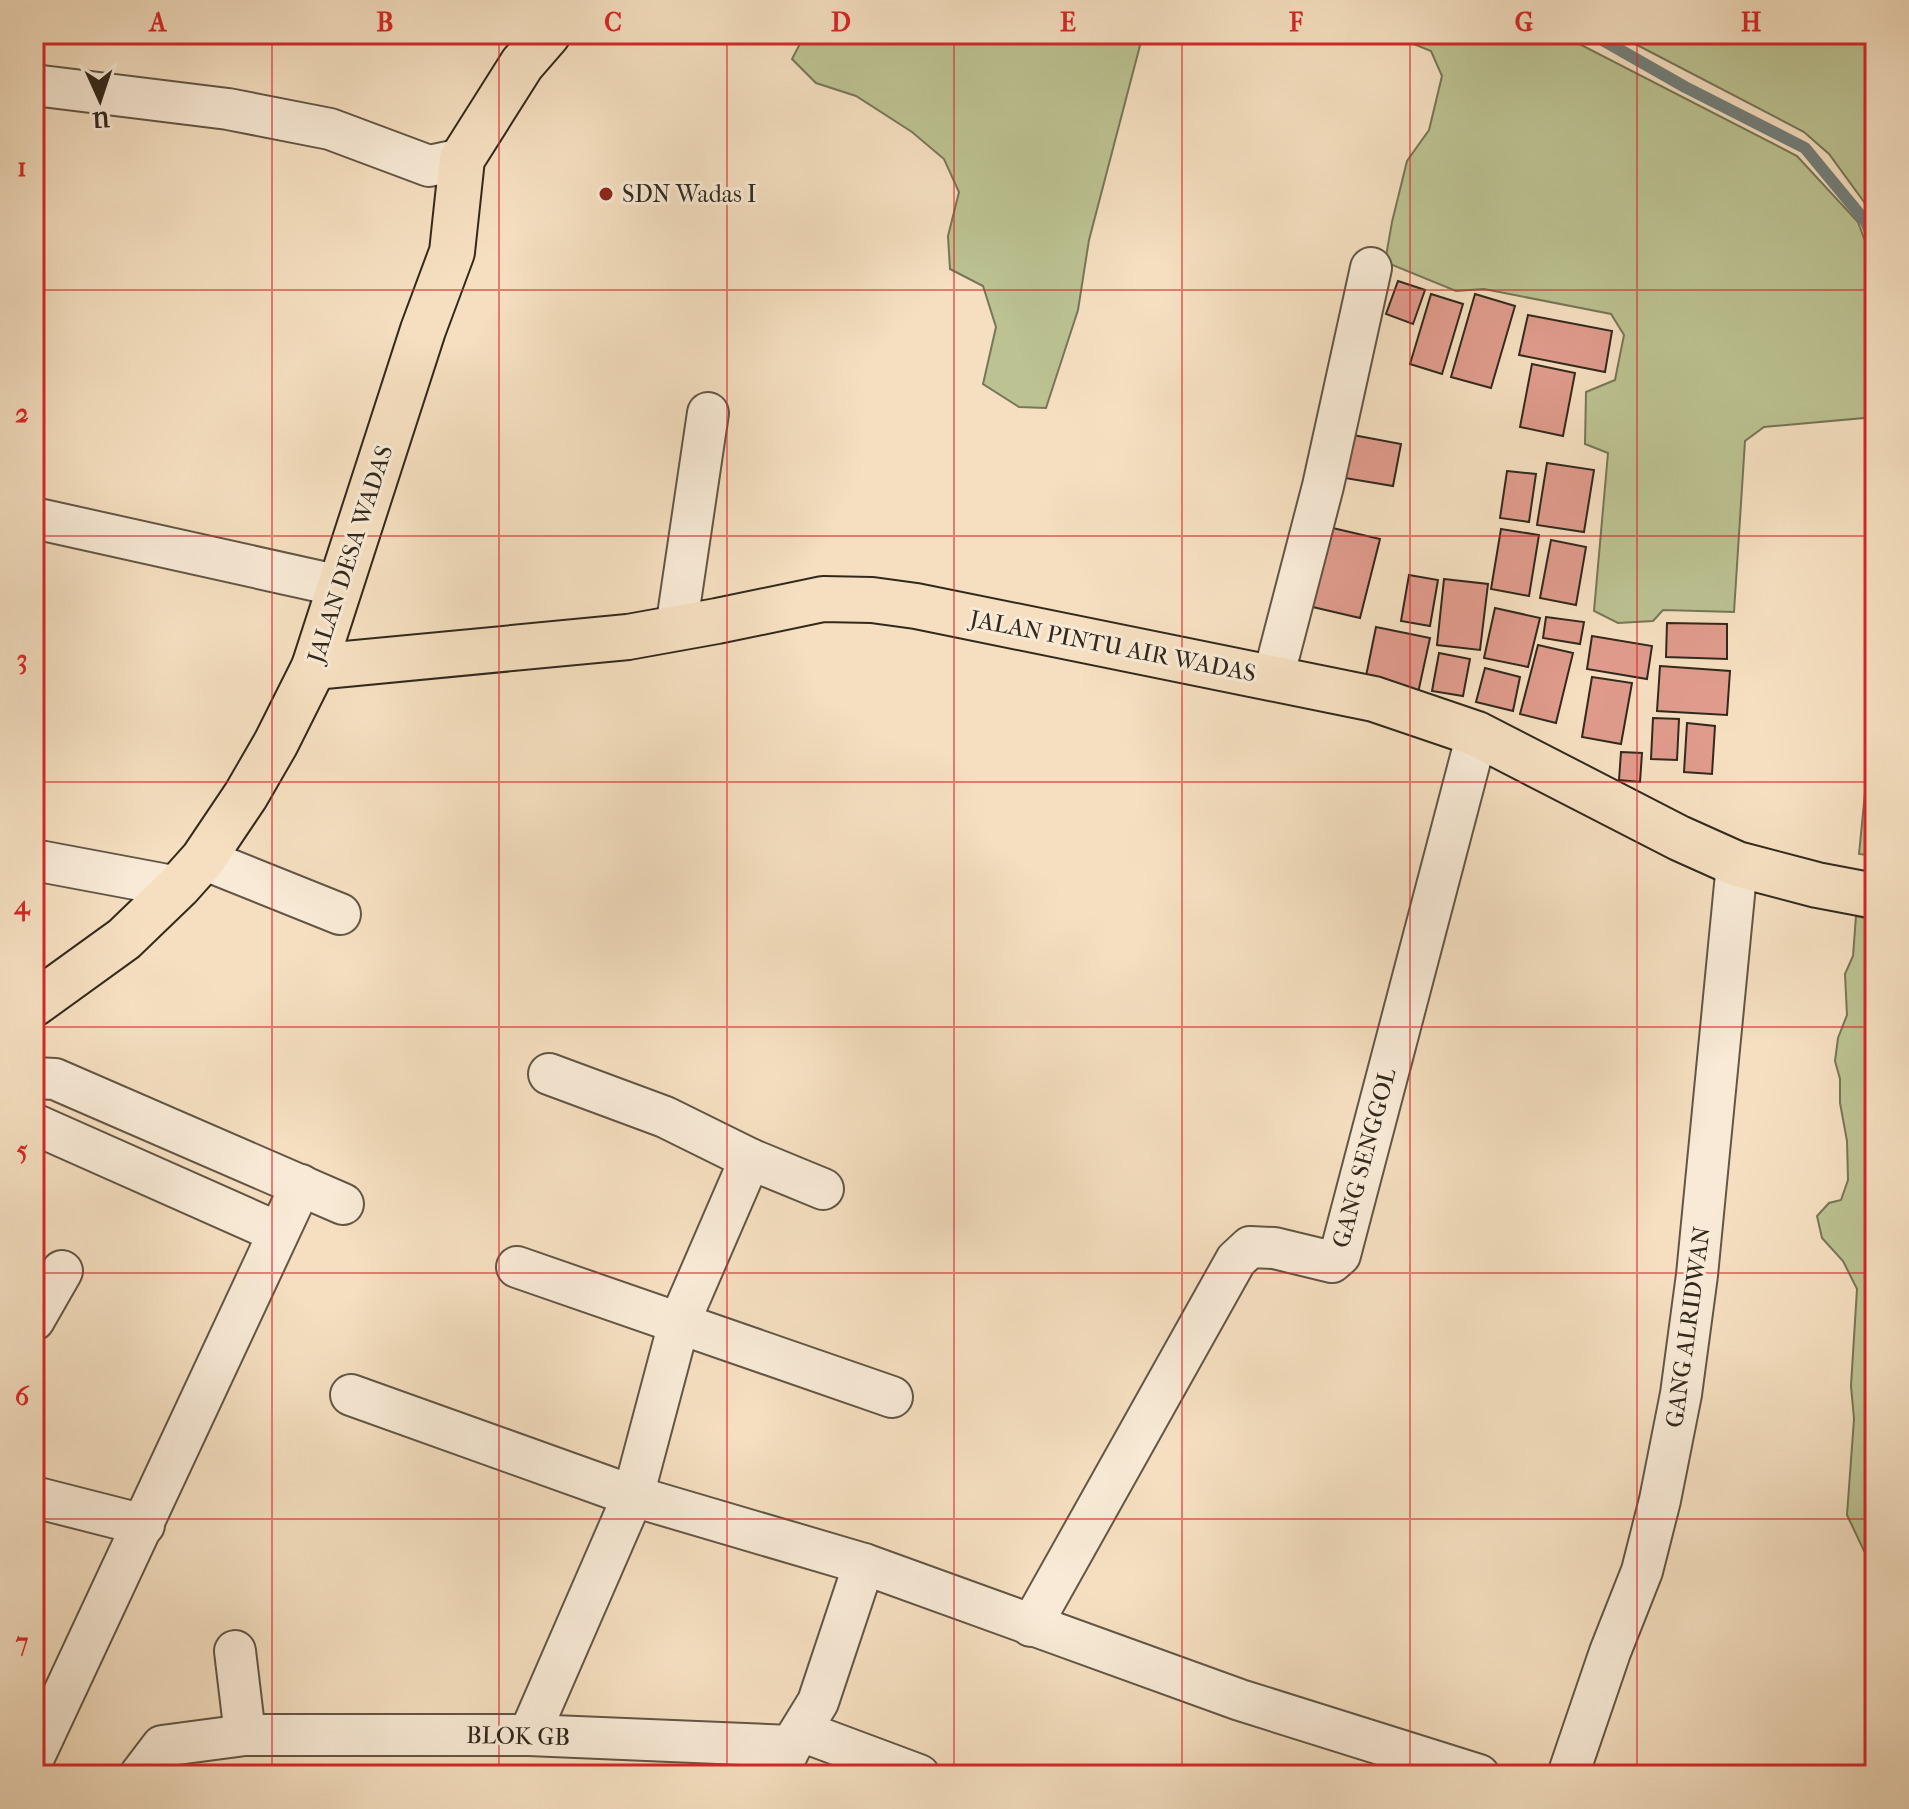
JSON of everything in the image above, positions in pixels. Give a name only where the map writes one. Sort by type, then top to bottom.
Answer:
[{"type":"main road","name":"JALAN DESA WADAS","points":[[34,1004],[124,939],[190,873],[246,795],[276,743],[314,667],[423,330],[452,252],[462,159],[522,64],[548,34]]},
{"type":"main road","name":"JALAN PINTU AIR WADAS","points":[[314,667],[628,637],[823,599],[872,600],[916,606],[1374,699],[1477,734],[1679,838],[1737,864],[1817,885],[1872,895]]},
{"type":"street","points":[[34,85],[228,109],[316,126],[429,166],[462,159]]},
{"type":"street","points":[[1273,678],[1323,486],[1371,268]]},
{"type":"street","points":[[676,629],[708,413]]},
{"type":"street","points":[[34,518],[340,586]]},
{"type":"street","name":"GANG SENGGOL","points":[[1031,1626],[1236,1260],[1250,1247],[1274,1248],[1332,1262],[1340,1255],[1477,734]]},
{"type":"street","points":[[34,860],[190,873],[340,914]]},
{"type":"street","name":"GANG ALRIDWAN","points":[[1568,1775],[1610,1652],[1642,1571],[1681,1394],[1697,1275],[1737,864]]},
{"type":"street","points":[[549,1074],[665,1117],[750,1159],[823,1189]]},
{"type":"street","points":[[34,1078],[55,1079],[343,1204]]},
{"type":"street","points":[[34,1124],[277,1232]]},
{"type":"street","points":[[529,1735],[633,1496],[679,1323],[750,1159]]},
{"type":"street","points":[[34,1757],[49,1686],[144,1525],[301,1185]]},
{"type":"street","points":[[517,1267],[892,1397]]},
{"type":"street","points":[[34,1320],[62,1271]]},
{"type":"street","points":[[351,1395],[633,1496],[864,1564],[1240,1700],[1479,1775]]},
{"type":"street","points":[[34,1497],[144,1525]]},
{"type":"street","points":[[790,1751],[818,1702],[864,1564]]},
{"type":"street","points":[[235,1651],[245,1735]]},
{"type":"street","name":"BLOK GB","points":[[140,1775],[162,1746],[245,1735],[529,1735],[790,1751],[919,1775]]},
{"type":"green space","points":[[805,34],[1143,34],[1089,240],[1078,310],[1046,408],[1019,407],[983,384],[996,327],[983,286],[950,269],[948,236],[959,192],[944,159],[912,132],[856,96],[816,83],[792,59]]},
{"type":"green space","points":[[1389,34],[1560,34],[1797,156],[1858,222],[1875,268],[1875,417],[1764,427],[1745,441],[1734,612],[1663,610],[1653,621],[1618,623],[1594,611],[1608,453],[1585,444],[1586,392],[1615,380],[1624,335],[1611,314],[1484,289],[1456,291],[1385,262],[1407,161],[1429,130],[1442,76],[1431,51]]},
{"type":"green space","points":[[1616,34],[1875,34],[1875,217],[1829,154],[1804,132]]},
{"type":"green space","points":[[1875,691],[1875,856],[1859,854]]},
{"type":"green space","points":[[1856,916],[1875,920],[1875,973],[1866,1036],[1875,1132],[1875,1562],[1865,1553],[1847,1515],[1854,1419],[1851,1386],[1857,1289],[1843,1261],[1822,1238],[1817,1216],[1829,1203],[1841,1200],[1848,1180],[1847,1141],[1835,1061],[1838,1038],[1847,1015],[1845,974],[1853,956]]},
{"type":"building","points":[[1398,281],[1425,290],[1413,324],[1386,314]]},
{"type":"building","points":[[1431,294],[1463,304],[1442,374],[1410,364]]},
{"type":"building","points":[[1475,294],[1515,306],[1491,388],[1451,377]]},
{"type":"building","points":[[1528,315],[1612,331],[1605,372],[1519,355]]},
{"type":"building","points":[[1532,364],[1575,373],[1563,436],[1520,427]]},
{"type":"building","points":[[1353,435],[1401,444],[1393,486],[1345,478]]},
{"type":"building","points":[[1547,463],[1594,470],[1584,532],[1537,525]]},
{"type":"building","points":[[1507,471],[1536,474],[1529,522],[1500,518]]},
{"type":"building","points":[[1324,526],[1380,539],[1360,618],[1304,605]]},
{"type":"building","points":[[1501,529],[1539,535],[1529,596],[1491,589]]},
{"type":"building","points":[[1551,540],[1586,547],[1576,605],[1540,598]]},
{"type":"building","points":[[1409,575],[1438,580],[1430,626],[1401,621]]},
{"type":"building","points":[[1444,579],[1488,584],[1480,650],[1437,645]]},
{"type":"building","points":[[1495,608],[1540,618],[1528,667],[1484,658]]},
{"type":"building","points":[[1546,617],[1584,622],[1580,644],[1543,638]]},
{"type":"building","points":[[1667,623],[1727,624],[1727,659],[1666,657]]},
{"type":"building","points":[[1376,627],[1430,638],[1418,693],[1365,681]]},
{"type":"building","points":[[1592,636],[1652,646],[1647,679],[1587,669]]},
{"type":"building","points":[[1538,645],[1573,653],[1556,723],[1520,714]]},
{"type":"building","points":[[1439,653],[1470,659],[1463,696],[1432,691]]},
{"type":"building","points":[[1660,666],[1730,671],[1727,715],[1657,711]]},
{"type":"building","points":[[1485,668],[1520,677],[1513,711],[1476,702]]},
{"type":"building","points":[[1592,677],[1632,683],[1621,744],[1582,737]]},
{"type":"building","points":[[1653,718],[1679,719],[1677,760],[1651,759]]},
{"type":"building","points":[[1687,723],[1715,726],[1712,774],[1684,772]]},
{"type":"building","points":[[1621,752],[1642,753],[1640,782],[1619,780]]},
{"type":"waterway","points":[[1592,34],[1685,87],[1805,148],[1866,222],[1875,244]]},
{"type":"place","name":"SDN Wadas I","points":[[606,194]]}]
